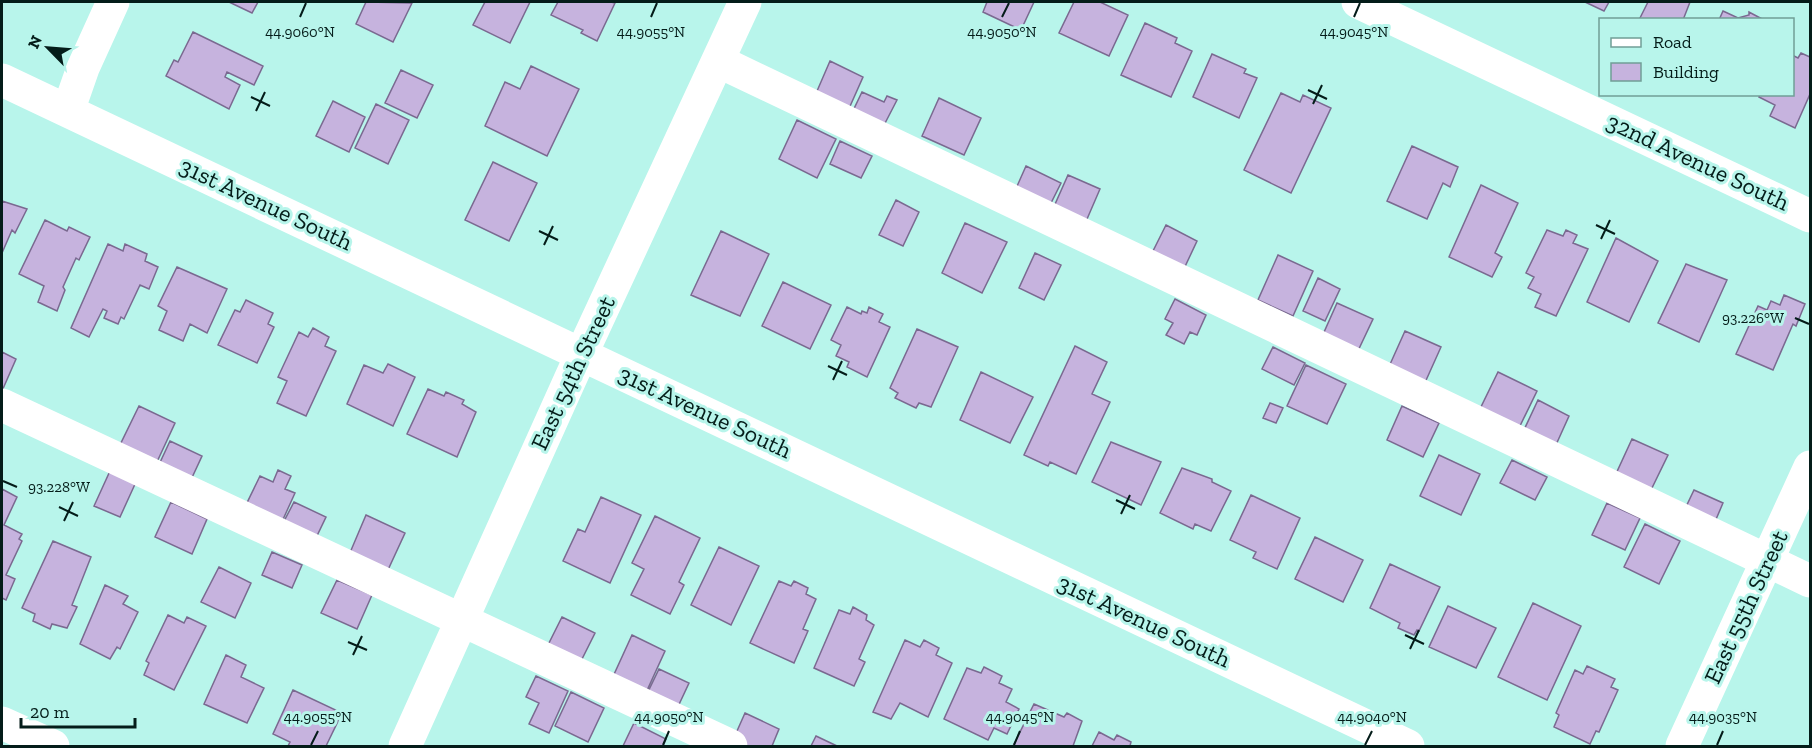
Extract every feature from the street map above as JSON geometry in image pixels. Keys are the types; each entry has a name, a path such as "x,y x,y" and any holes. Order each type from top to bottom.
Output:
{"street":[{"path":"68,111 83,68 113,2"},
{"name":"East 54th Street","path":"405,747 582,353 745,2"},
{"name":"32nd Avenue South","path":"1359,2 1810,216"},
{"path":"718,61 1810,580"},
{"name":"31st Avenue South","path":"2,80 582,353 1408,747"},
{"path":"2,405 462,618 731,747"},
{"name":"East 55th Street","path":"1682,747 1810,467"},
{"path":"2,723 53,747"}],"building":[{"path":"229,2 258,2 252,13"},
{"path":"366,2 412,3 393,42 356,24"},
{"path":"485,2 530,2 510,43 473,25"},
{"path":"558,2 615,3 597,41 581,33 583,30 551,15"},
{"path":"987,2 1034,2 1021,30 983,12"},
{"path":"1074,2 1100,2 1128,15 1109,56 1059,33"},
{"path":"1585,2 1609,2 1604,11"},
{"path":"1648,2 1690,2 1684,18 1640,18"},
{"path":"1723,11 1738,18 1720,18"},
{"path":"1749,12 1760,18 1738,18 1749,15"},
{"path":"1145,23 1177,38 1175,43 1192,51 1171,97 1121,75"},
{"path":"193,32 263,66 254,85 227,72 225,77 240,85 229,109 166,76 174,60 178,62"},
{"path":"1801,53 1810,57 1810,94 1795,128 1770,116 1775,105 1759,97 1794,96 1794,56 1798,58"},
{"path":"1212,54 1246,69 1244,73 1257,78 1239,118 1193,97"},
{"path":"830,61 863,77 847,113 814,98"},
{"path":"531,66 579,89 547,156 485,126 505,82 520,89"},
{"path":"401,70 433,85 417,118 385,103"},
{"path":"862,92 884,102 887,96 897,100 882,129 851,115"},
{"path":"1281,93 1300,102 1303,95 1331,108 1291,193 1244,170"},
{"path":"939,98 981,118 964,155 922,136"},
{"path":"333,101 365,117 349,152 316,136"},
{"path":"376,104 409,120 388,164 355,148"},
{"path":"797,120 836,139 817,178 779,159"},
{"path":"840,141 872,156 861,178 830,164"},
{"path":"1412,146 1458,167 1450,187 1443,183 1427,219 1387,201"},
{"path":"493,162 537,183 509,241 465,220"},
{"path":"1026,166 1061,183 1048,209 1014,193"},
{"path":"1068,175 1100,189 1084,226 1052,211"},
{"path":"1481,185 1518,203 1495,253 1502,257 1492,277 1449,257"},
{"path":"896,200 919,212 903,246 879,235"},
{"path":"2,201 27,209 15,233 12,230 2,253"},
{"path":"45,220 67,231 69,227 90,237 79,260 76,258 63,287 65,290 57,311 38,302 44,286 19,274"},
{"path":"965,223 1007,242 982,293 942,273"},
{"path":"1166,225 1197,241 1182,273 1150,257"},
{"path":"1547,230 1563,236 1566,230 1577,235 1573,243 1588,249 1556,316 1535,307 1541,294 1528,288 1534,277 1526,273"},
{"path":"721,231 769,254 740,316 691,295"},
{"path":"1616,238 1658,261 1629,322 1587,302"},
{"path":"108,244 123,251 125,244 147,254 145,261 158,267 149,289 140,285 124,319 121,317 118,324 104,318 107,311 103,309 89,337 71,328"},
{"path":"1035,253 1061,265 1044,300 1019,288"},
{"path":"1278,255 1313,271 1293,316 1258,300"},
{"path":"1686,264 1727,280 1699,342 1658,323"},
{"path":"177,267 227,289 207,333 190,324 183,341 159,330 167,311 158,306"},
{"path":"1318,278 1340,289 1325,321 1303,311"},
{"path":"783,282 831,305 810,349 762,326"},
{"path":"1784,295 1805,304 1796,326 1793,324 1773,370 1736,354 1758,306 1767,310 1771,301 1780,305"},
{"path":"1175,299 1206,315 1197,335 1190,332 1184,344 1166,335 1173,323 1165,319"},
{"path":"246,300 273,313 268,324 274,327 257,363 218,345 235,310 240,312"},
{"path":"1337,303 1373,319 1356,355 1321,339"},
{"path":"847,307 861,314 862,311 867,313 869,307 883,314 879,322 890,327 867,377 847,367 849,362 836,356 841,345 831,340"},
{"path":"313,328 329,337 325,346 336,351 306,416 277,403 287,381 278,377 299,332 308,337"},
{"path":"917,329 958,347 931,407 919,403 916,408 895,398 898,393 890,388"},
{"path":"1405,331 1441,347 1423,387 1387,371"},
{"path":"1075,346 1107,362 1092,394 1110,402 1076,474 1050,462 1048,466 1024,455"},
{"path":"1273,347 1305,363 1294,385 1262,369"},
{"path":"2,352 16,359 2,391"},
{"path":"388,364 415,377 393,426 347,404 364,365 383,373"},
{"path":"1306,365 1346,384 1327,424 1287,406"},
{"path":"981,372 1033,397 1010,443 960,420"},
{"path":"1498,372 1537,391 1518,430 1479,411"},
{"path":"428,389 444,396 446,392 464,400 462,404 476,412 457,457 407,434"},
{"path":"1538,400 1569,416 1555,447 1523,432"},
{"path":"1270,403 1283,408 1276,423 1263,418"},
{"path":"139,406 175,423 156,464 119,447"},
{"path":"1402,406 1439,423 1423,457 1387,440"},
{"path":"1632,439 1668,455 1650,492 1615,476"},
{"path":"170,441 202,456 189,484 157,469"},
{"path":"1111,442 1161,462 1141,505 1092,482"},
{"path":"1439,455 1480,474 1461,515 1420,496"},
{"path":"1512,460 1547,477 1535,500 1500,483"},
{"path":"1182,468 1212,479 1212,482 1231,491 1211,531 1195,524 1193,529 1160,513"},
{"path":"278,470 291,476 285,489 295,493 280,526 244,509 260,476 273,482"},
{"path":"110,471 136,482 120,517 94,506"},
{"path":"2,489 17,497 4,525 22,534 19,539 22,541 6,575 15,579 6,600 2,598"},
{"path":"1694,490 1723,503 1714,524 1684,511"},
{"path":"1251,495 1300,518 1277,569 1253,558 1256,552 1230,540"},
{"path":"601,497 641,515 610,583 563,561 578,529 585,532"},
{"path":"171,502 207,519 192,554 155,537"},
{"path":"294,502 326,517 314,542 281,527"},
{"path":"1607,503 1640,518 1625,550 1592,535"},
{"path":"366,515 405,533 387,572 349,555"},
{"path":"655,516 700,538 679,582 684,585 670,614 631,595 644,569 632,563"},
{"path":"1645,524 1680,541 1659,584 1624,567"},
{"path":"1315,537 1363,560 1343,602 1295,579"},
{"path":"53,541 91,557 72,605 77,607 67,628 52,624 50,629 33,621 35,614 22,608"},
{"path":"719,547 759,566 731,625 691,605"},
{"path":"272,552 302,565 292,588 262,575"},
{"path":"1390,564 1440,587 1419,631 1417,630 1414,635 1398,628 1400,623 1370,608"},
{"path":"219,567 251,583 235,618 201,602"},
{"path":"337,580 372,595 357,629 321,613"},
{"path":"779,581 791,586 794,581 808,588 806,594 816,599 803,629 808,631 794,663 750,643"},
{"path":"105,585 128,596 123,604 138,612 120,649 117,647 110,659 80,644"},
{"path":"1533,603 1581,626 1547,700 1498,677"},
{"path":"1448,606 1496,628 1476,668 1429,647"},
{"path":"853,607 867,615 866,620 874,625 859,659 865,662 854,686 814,668 839,610 850,614"},
{"path":"168,615 184,623 187,617 206,626 174,690 144,675 149,663 146,661"},
{"path":"562,617 595,633 579,665 546,649"},
{"path":"632,635 665,651 644,697 611,681"},
{"path":"905,640 920,647 924,640 939,648 936,655 952,663 928,717 900,703 891,719 873,712"},
{"path":"226,655 246,665 241,677 264,688 247,723 204,704"},
{"path":"1587,666 1615,679 1611,687 1618,690 1599,732 1596,731 1590,744 1554,727 1559,715 1556,713 1575,670 1583,674"},
{"path":"984,667 1002,676 999,683 1012,689 1006,702 1019,709 1007,734 994,728 988,740 944,719 967,668 981,673"},
{"path":"659,669 689,683 675,713 645,698"},
{"path":"536,676 568,691 549,733 529,724 539,703 526,697"},
{"path":"293,690 342,713 326,746 288,746 290,742 273,734"},
{"path":"571,692 604,708 588,742 555,726"},
{"path":"1034,704 1064,717 1067,713 1082,721 1073,746 1013,746"},
{"path":"745,713 779,729 772,746 748,746 733,740"},
{"path":"634,723 666,739 663,746 623,746"},
{"path":"1099,732 1114,740 1117,735 1131,742 1130,746 1092,746"},
{"path":"816,736 837,746 811,746"}]}
